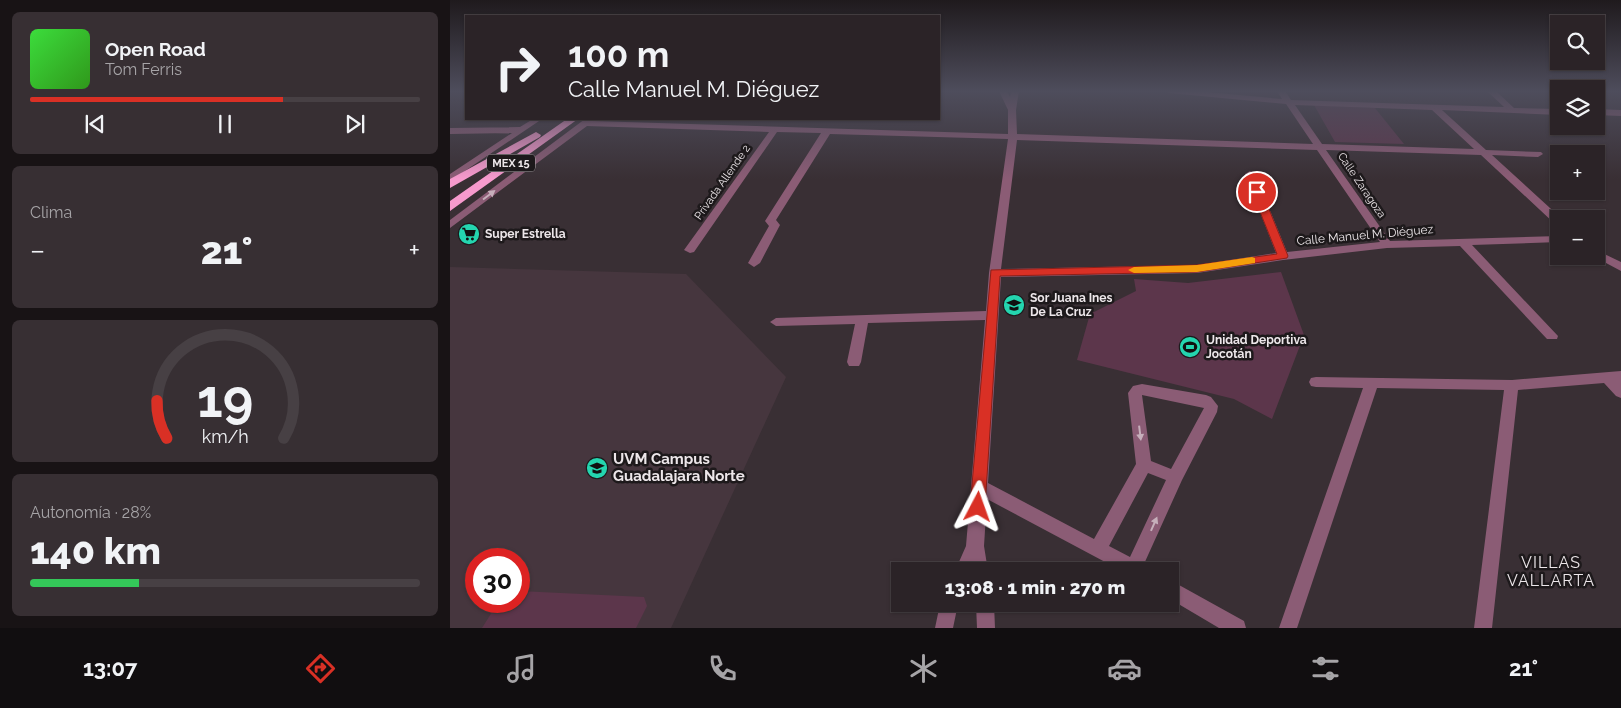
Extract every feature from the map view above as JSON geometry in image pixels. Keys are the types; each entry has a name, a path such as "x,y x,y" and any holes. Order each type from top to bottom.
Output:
{"highway":[{"name":"MEX 15","path":"450,196 558,120"},
{"name":"MEX 15","path":"450,207 571,120"},
{"path":"450,184 537,134"}],"street":[{"path":"450,178 536,120"},
{"path":"978,562 975,546 995,273 1013,139 1012,120"},
{"name":"Calle Zaragoza","path":"1302,120 1387,245"},
{"path":"1448,120 1550,214"},
{"path":"450,225 588,121 1013,139 1538,154"},
{"name":"Privada Allende 2","path":"690,250 775,129"},
{"path":"450,131 521,130"},
{"path":"754,263 775,225 770,221 828,130"},
{"path":"1250,174 1283,256"},
{"name":"Calle Manuel M. Diéguez","path":"995,273 1197,269 1283,256 1387,245 1550,238"},
{"path":"1463,242 1552,336"},
{"path":"1605,258 1621,267"},
{"path":"776,322 992,315"},
{"path":"854,362 862,319"},
{"path":"1316,382 1512,385 1614,377 1621,392"},
{"path":"1288,628 1370,384"},
{"path":"1483,628 1512,385"},
{"path":"1098,549 1144,465 1135,393 1142,389 1206,401 1211,406 1210,412 1175,477 1140,562"},
{"path":"1144,465 1175,477"},
{"path":"979,488 1122,562"},
{"path":"968,562 975,546"},
{"path":"1179,594 1237,628"},
{"path":"944,628 947,612"},
{"path":"985,612 986,628"}],"shaded area":[{"path":"1323,120 1385,120 1404,144 1335,142"},
{"name":"UVM Campus Guadalajara Norte","path":"450,267 686,274 786,377 671,628 450,628"},
{"name":"Unidad Deportiva Jocotán","path":"1281,272 1304,335 1272,419 1234,399 1077,360 1090,314 1136,291 1134,279 1188,283"},
{"path":"530,592 644,597 647,606 636,628 482,628 491,613 530,613"}],"slow traffic":[{"path":"1134,270 1197,269 1252,261"}],"place":[{"name":"Super Estrella","path":"469,234"},
{"name":"Sor Juana Ines De La Cruz","path":"1014,305"},
{"name":"Unidad Deportiva Jocotán","path":"1190,347"},
{"name":"UVM Campus Guadalajara Norte","path":"597,468"}],"district":[{"name":"VILLAS VALLARTA","path":"1551,571"}],"route":[{"path":"978,507 995,273 1197,269 1283,256 1257,192"}]}
